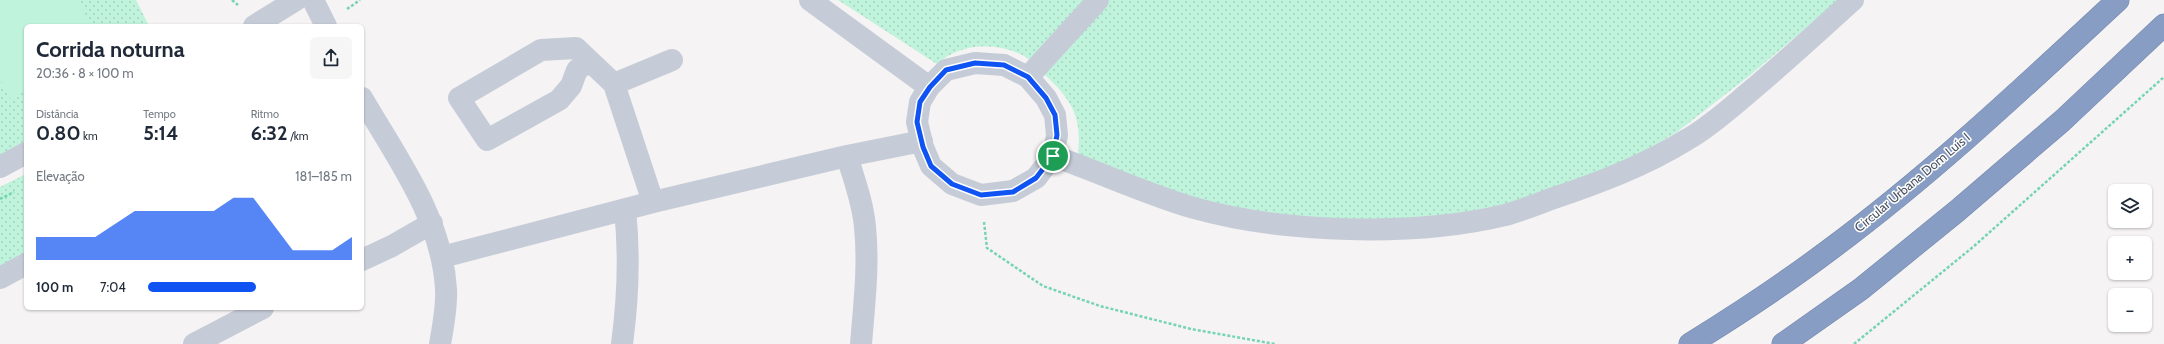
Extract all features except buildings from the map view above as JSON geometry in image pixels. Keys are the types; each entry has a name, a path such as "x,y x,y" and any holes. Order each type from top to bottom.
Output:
{"highway":[{"name":"Circular Urbana Dom Luís I","path":"1690,344 1828,251 1963,140 2118,0"},
{"path":"1783,344 1861,289 1957,210 2062,121 2164,25"}],"street":[{"path":"257,24 296,0"},
{"path":"313,0 325,24"},
{"path":"810,0 930,87"},
{"path":"1028,77 1098,0"},
{"path":"1053,156 1080,165 1138,190 1195,208 1294,225 1398,229 1436,226 1505,215 1601,182 1643,165 1690,138 1718,118 1759,84 1853,0"},
{"path":"589,61 577,70 571,86 559,100 487,140 459,98 541,50 576,48 614,84 653,202"},
{"path":"614,84 672,60"},
{"path":"975,63 1004,65 1028,77 1046,98 1055,115 1057,135 1053,156 1036,178 1013,192 981,195 952,184 931,166 917,122 920,102 930,87 946,70 975,63"},
{"path":"364,101 410,179 432,223 442,257 446,290 440,344"},
{"path":"442,257 653,202 847,156 922,141"},
{"path":"0,167 24,154"},
{"path":"847,156 858,192 865,227 864,307 861,344"},
{"path":"622,344 628,297 629,272 626,210"},
{"path":"364,259 392,246 432,223"},
{"path":"0,278 24,265"},
{"path":"194,344 259,310"}],"path":[{"path":"1854,344 1973,246 2164,77"},
{"path":"981,195 987,248 1043,286 1100,306 1191,329 1275,344"}],"green space":[{"path":"0,0 136,0 148,24 24,24 24,141 0,157"},
{"path":"0,0 78,0 90,24 24,24 24,92 10,99 0,79"},
{"path":"838,0 1839,0 1749,76 1677,132 1626,162 1571,186 1501,205 1435,218 1345,222 1251,212 1163,191 1078,158 1078,128 1071,106 1056,86 1032,62 1022,55 989,46 977,47 956,52 937,64"},
{"path":"24,175 24,254 0,267 0,187"}],"route":[{"path":"975,63 1004,65 1028,77 1046,98 1055,115 1057,135 1053,156 1036,178 1013,192 981,195 952,184 931,166 923,147 917,122 920,102 930,87 946,70 975,63"}]}
